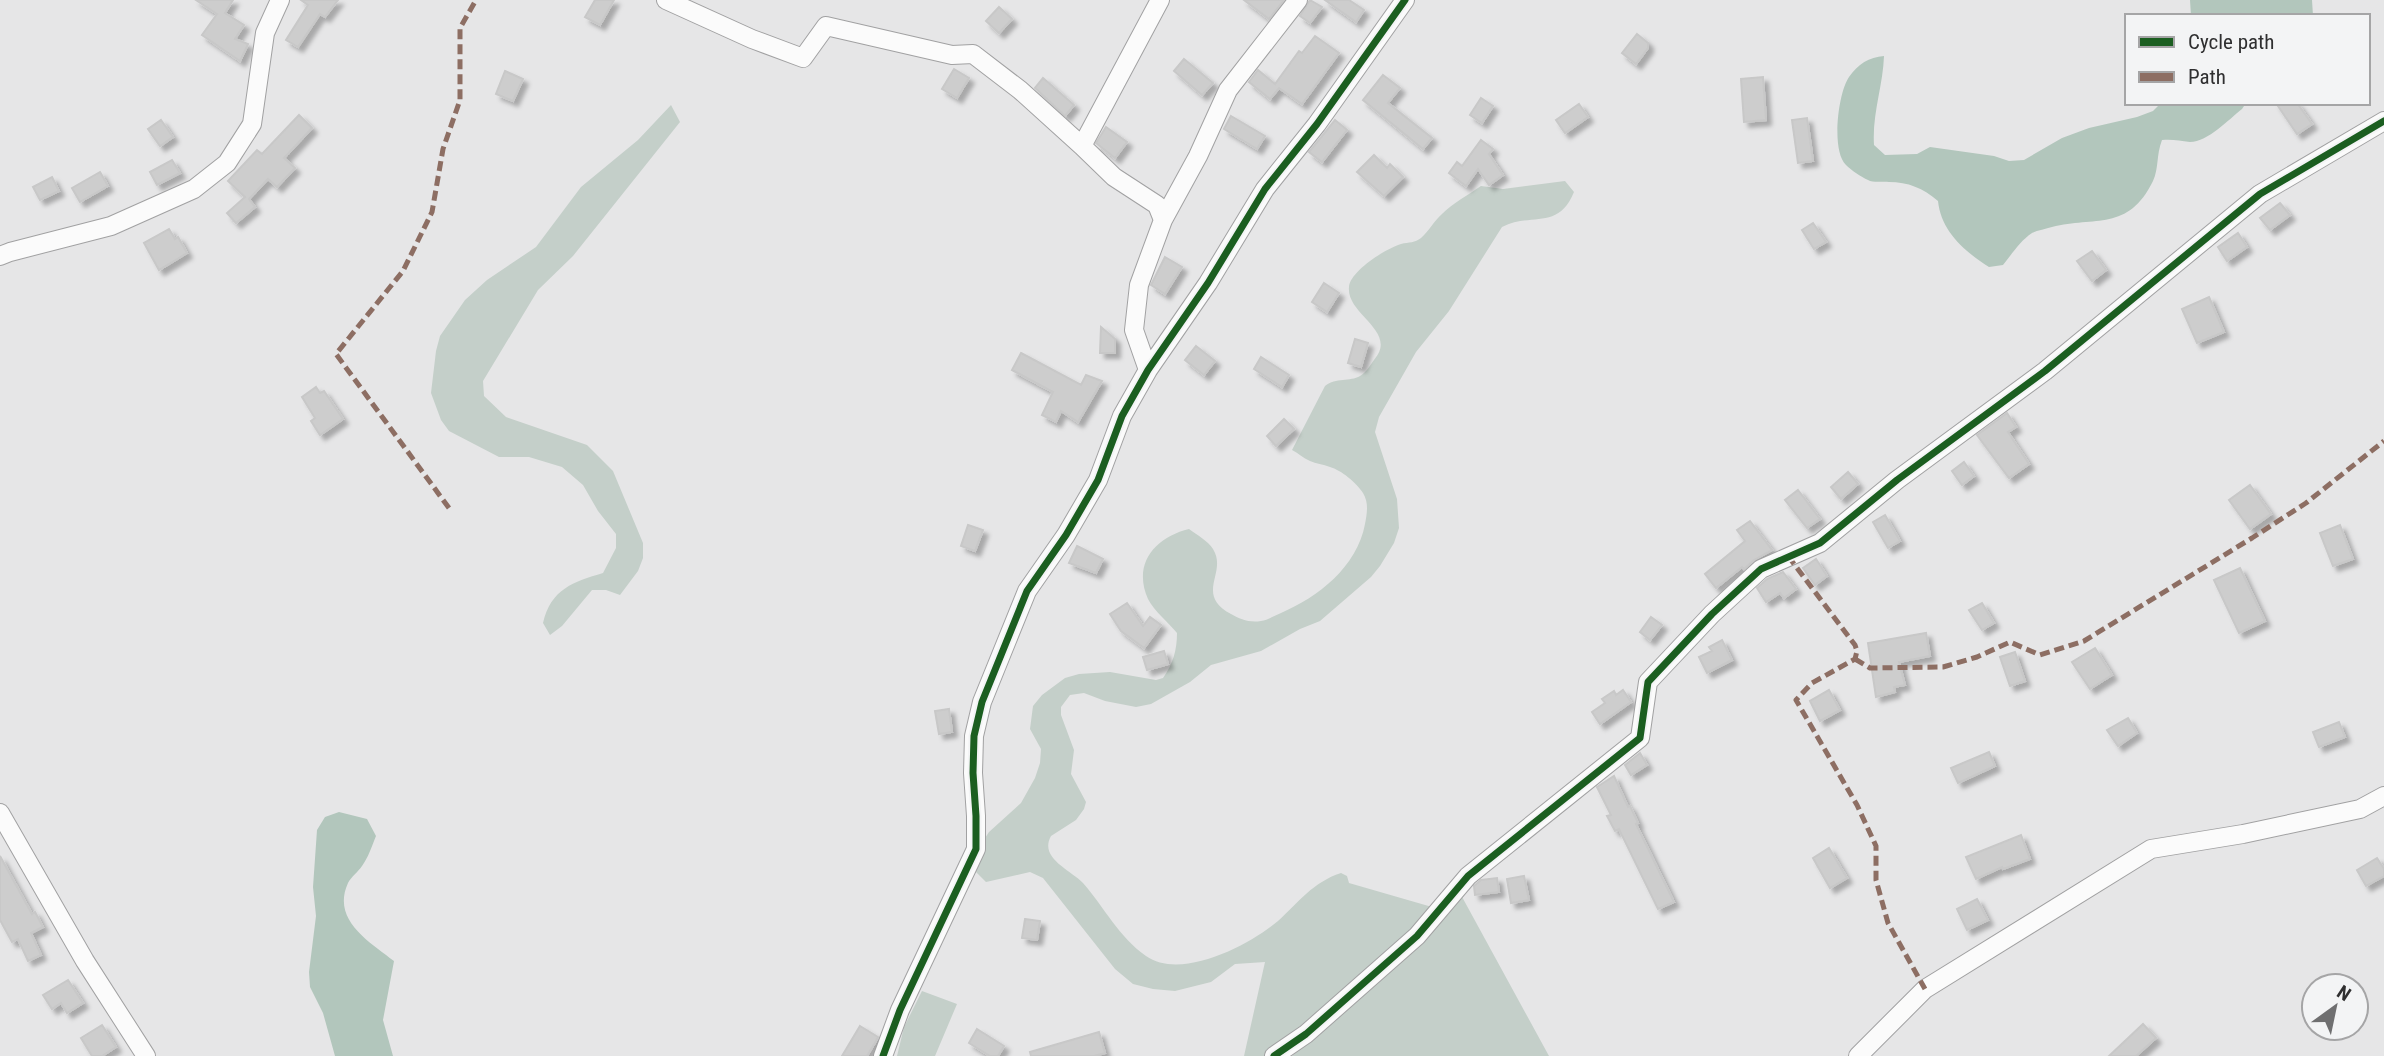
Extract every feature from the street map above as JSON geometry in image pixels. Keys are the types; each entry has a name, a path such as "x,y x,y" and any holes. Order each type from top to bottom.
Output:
{"street":[{"path":"0,256 111,226 194,190 227,163 252,124 265,33 280,0"},
{"path":"666,0 752,39 803,58 826,26 952,55 973,54 1020,90 1114,177 1157,205 1163,220"},
{"path":"1083,146 1160,0"},
{"path":"1148,370 1133,330 1139,285 1163,220 1198,156 1227,90 1298,0"},
{"path":"883,1056 900,1010 975,849 974,736 982,702 1027,592 1066,535 1098,480 1122,416 1148,370 1208,283 1265,189 1317,124 1405,0"},
{"path":"1274,1056 1306,1034 1417,936 1468,876 1640,738 1648,682 1712,614 1761,569 1820,543 1897,480 2045,371 2260,194 2384,121"},
{"path":"1858,1056 1925,989 2151,849 2243,834 2360,809 2384,796"},
{"path":"0,813 85,961 146,1056"}],"shaded area":[{"path":"671,105 680,122 573,256 538,290 483,381 484,396 506,417 587,445 613,471 643,543 643,558 638,571 620,595 606,590 592,590 562,626 550,635 543,623 552,602 573,584 603,573 616,548 616,534 583,485 562,467 529,457 499,457 449,431 441,420 431,393 436,351 440,336 465,300 487,280 536,247 581,187 638,140"},
{"path":"1565,181 1574,192 1560,212 1502,227 1449,311 1416,352 1379,417 1375,432 1397,499 1399,528 1394,543 1371,577 1320,621 1261,651 1211,665 1190,682 1151,704 1136,707 1105,701 1084,693 1070,695 1061,707 1061,715 1074,750 1071,774 1086,802 1076,820 1051,836 1049,851 1057,862 1083,883 1120,931 1146,956 1161,963 1177,964 1215,957 1266,930 1314,887 1341,873 1347,876 1349,883 1432,907 1413,932 1267,1056 1244,1056 1265,962 1235,964 1211,982 1175,991 1133,984 1115,969 1043,878 1030,872 986,882 976,872 981,844 989,832 1021,803 1035,778 1041,749 1030,729 1033,706 1042,695 1065,678 1079,674 1110,672 1156,680 1163,678 1174,657 1177,633 1148,599 1143,574 1150,554 1166,538 1189,529 1205,541 1217,558 1213,591 1215,599 1231,614 1253,621 1268,619 1309,598 1334,579 1354,554 1365,524 1367,504 1363,493 1339,471 1310,461 1292,450 1325,386 1334,381 1362,375 1380,350 1380,340 1376,332 1350,297 1351,281 1362,267 1387,250 1419,240 1446,210 1481,186 1503,189"},
{"path":"1461,895 1549,1056 1292,1056 1422,943"},
{"path":"922,991 957,1004 935,1056 897,1056 904,1027"}],"green space":[{"path":"2190,0 2312,0 2313,14 2191,14"},
{"path":"1884,56 1874,145 1885,155 1917,154 1930,147 1994,156 2009,161 2024,160 2062,138 2089,128 2137,117 2153,111 2159,105 2245,105 2225,124 2197,141 2162,140 2153,181 2133,208 2109,219 2034,232 2003,265 1989,267 1955,239 1944,222 1938,201 1932,196 1909,185 1870,181 1851,169 1841,158 1837,135 1839,108 1845,85 1856,68 1873,58"},
{"path":"339,812 367,819 376,836 364,863 348,883 344,896 349,919 356,929 394,961 383,1020 393,1056 335,1056 323,1013 310,987 309,972 316,916 313,887 317,830 325,817"}],"building":[{"path":"196,0 233,0 225,13 244,25 235,39 248,44 240,61 202,35 217,14"},
{"path":"301,0 338,0 325,17 320,14 298,47 286,40 308,5"},
{"path":"595,0 614,0 600,25 585,17"},
{"path":"1244,0 1284,0 1269,19"},
{"path":"1310,0 1322,7 1310,23 1300,16"},
{"path":"1325,0 1349,0 1364,10 1356,22"},
{"path":"999,7 1012,19 999,33 986,21"},
{"path":"1637,34 1648,43 1648,48 1636,64 1622,53"},
{"path":"1315,36 1339,53 1302,104 1279,88 1270,99 1249,82 1258,70 1275,84 1299,51 1302,53"},
{"path":"1184,59 1213,83 1202,95 1174,71"},
{"path":"954,69 969,78 957,98 942,89"},
{"path":"505,71 523,79 513,101 496,94"},
{"path":"1383,75 1400,88 1388,103 1432,138 1423,149 1363,100"},
{"path":"1763,77 1766,120 1744,122 1741,79"},
{"path":"1043,78 1074,105 1065,116 1035,88"},
{"path":"1481,98 1493,106 1482,123 1470,115"},
{"path":"1579,104 1588,117 1565,133 1556,120"},
{"path":"2277,105 2298,105 2312,124 2297,134"},
{"path":"299,115 312,128 284,158 295,168 277,187 268,179 249,199 255,207 236,223 227,213 245,197 228,181 257,150 262,154"},
{"path":"1231,116 1265,136 1257,149 1224,129"},
{"path":"1807,118 1813,161 1798,163 1792,120"},
{"path":"161,120 173,137 160,146 148,129"},
{"path":"1335,120 1347,130 1322,162 1309,152"},
{"path":"1106,127 1127,142 1115,158 1096,143"},
{"path":"1481,140 1493,149 1489,154 1503,175 1489,185 1478,169 1466,186 1449,173 1457,162 1462,166"},
{"path":"1374,155 1387,168 1390,164 1403,177 1384,196 1357,172"},
{"path":"172,160 180,173 157,185 150,172"},
{"path":"100,172 108,186 80,202 72,188"},
{"path":"52,177 59,191 40,200 33,187"},
{"path":"2280,203 2290,215 2270,230 2260,218"},
{"path":"1813,223 1826,242 1814,249 1802,230"},
{"path":"169,229 175,239 178,237 187,253 159,270 144,243"},
{"path":"2238,233 2247,247 2227,261 2218,247"},
{"path":"2092,251 2106,270 2092,281 2077,261"},
{"path":"1165,257 1182,267 1165,294 1151,285"},
{"path":"1324,283 1339,293 1327,312 1312,302"},
{"path":"2209,297 2224,332 2197,343 2182,309"},
{"path":"1101,327 1115,339 1115,353 1100,353"},
{"path":"1355,339 1368,343 1361,367 1348,363"},
{"path":"1196,346 1215,361 1204,375 1185,360"},
{"path":"1021,353 1081,385 1086,375 1102,381 1078,422 1061,411 1056,422 1042,415 1053,392 1012,370"},
{"path":"1261,357 1289,375 1282,387 1254,369"},
{"path":"316,387 320,393 324,391 343,419 320,435 311,421 315,418 302,397"},
{"path":"2007,413 2016,427 2008,432 2029,464 2009,478 1977,435"},
{"path":"1284,419 1294,429 1276,446 1267,436"},
{"path":"1964,462 1974,476 1962,485 1952,471"},
{"path":"1848,472 1858,484 1841,499 1831,487"},
{"path":"2250,485 2271,514 2250,529 2229,500"},
{"path":"1798,490 1820,519 1807,528 1785,500"},
{"path":"1885,515 1900,541 1888,548 1873,522"},
{"path":"1750,521 1772,550 1744,569 1742,567 1716,588 1705,574 1745,541 1737,530"},
{"path":"968,525 983,530 975,551 961,546"},
{"path":"2340,525 2353,559 2333,566 2320,533"},
{"path":"1077,546 1103,559 1096,573 1069,563"},
{"path":"1816,559 1827,576 1815,585 1803,568"},
{"path":"2240,568 2265,621 2239,633 2214,580"},
{"path":"1783,572 1796,589 1784,598 1780,593 1766,602 1757,588 1767,579"},
{"path":"1127,603 1143,626 1150,617 1161,625 1144,648 1121,631 1110,614"},
{"path":"1982,603 1994,623 1982,630 1969,610"},
{"path":"1651,617 1662,625 1650,640 1640,632"},
{"path":"1926,633 1930,656 1899,662 1905,685 1894,687 1895,692 1876,697 1868,643"},
{"path":"1722,640 1732,660 1707,673 1699,657 1712,651 1709,647"},
{"path":"2095,648 2112,675 2090,689 2072,662"},
{"path":"1164,651 1168,664 1147,670 1143,657"},
{"path":"2015,652 2025,681 2010,686 2000,657"},
{"path":"1623,690 1631,702 1600,724 1592,712 1605,703 1602,699 1614,691 1616,695"},
{"path":"1829,690 1840,710 1820,721 1810,701"},
{"path":"949,709 952,732 939,734 935,711"},
{"path":"2128,718 2137,733 2118,746 2107,730"},
{"path":"2339,722 2345,737 2319,747 2313,732"},
{"path":"1989,752 1995,766 1958,783 1951,768"},
{"path":"1640,753 1647,765 1631,775 1625,765"},
{"path":"1614,776 1674,902 1658,909 1619,829 1615,831 1607,816 1611,815 1597,787"},
{"path":"2021,835 2030,859 2003,869 2002,867 1976,879 1966,857"},
{"path":"1829,848 1847,878 1830,888 1813,858"},
{"path":"0,856 32,914 35,912 43,927 31,933 41,955 28,961 18,939 12,942 0,920"},
{"path":"2377,858 2384,869 2384,876 2366,886 2357,870"},
{"path":"1524,876 1529,900 1511,903 1507,879"},
{"path":"1497,878 1499,892 1475,895 1474,886 1481,880"},
{"path":"1977,899 1988,920 1967,930 1957,909"},
{"path":"1025,919 1040,921 1037,940 1022,938"},
{"path":"68,980 83,1003 67,1013 61,1003 52,1009 43,995"},
{"path":"2143,1024 2156,1038 2136,1056 2109,1056"},
{"path":"102,1025 116,1047 102,1056 92,1056 81,1038"},
{"path":"860,1026 878,1037 867,1056 842,1056"},
{"path":"977,1029 1004,1046 998,1056 990,1056 969,1043"},
{"path":"1099,1032 1105,1053 1094,1056 1031,1056 1030,1052"}],"marked path":[{"path":"449,508 336,354 403,271 432,212 443,149 460,100 460,28 476,0"},
{"path":"1855,659 1870,668 1943,667 1977,657 2010,642 2040,655 2084,641 2306,503 2384,441"},
{"path":"1788,556 1857,651 1855,659 1812,683 1796,700 1857,805 1876,846 1876,880 1888,923 1925,989"}],"cycle path":[{"path":"883,1056 900,1010 976,849 974,736 982,702 1027,591 1066,535 1098,480 1122,416 1148,370 1208,283 1265,189 1317,124 1405,0"},
{"path":"1274,1056 1306,1034 1417,936 1468,876 1640,738 1648,682 1712,614 1761,569 1820,543 1897,480 2045,371 2260,194 2384,121"}]}
